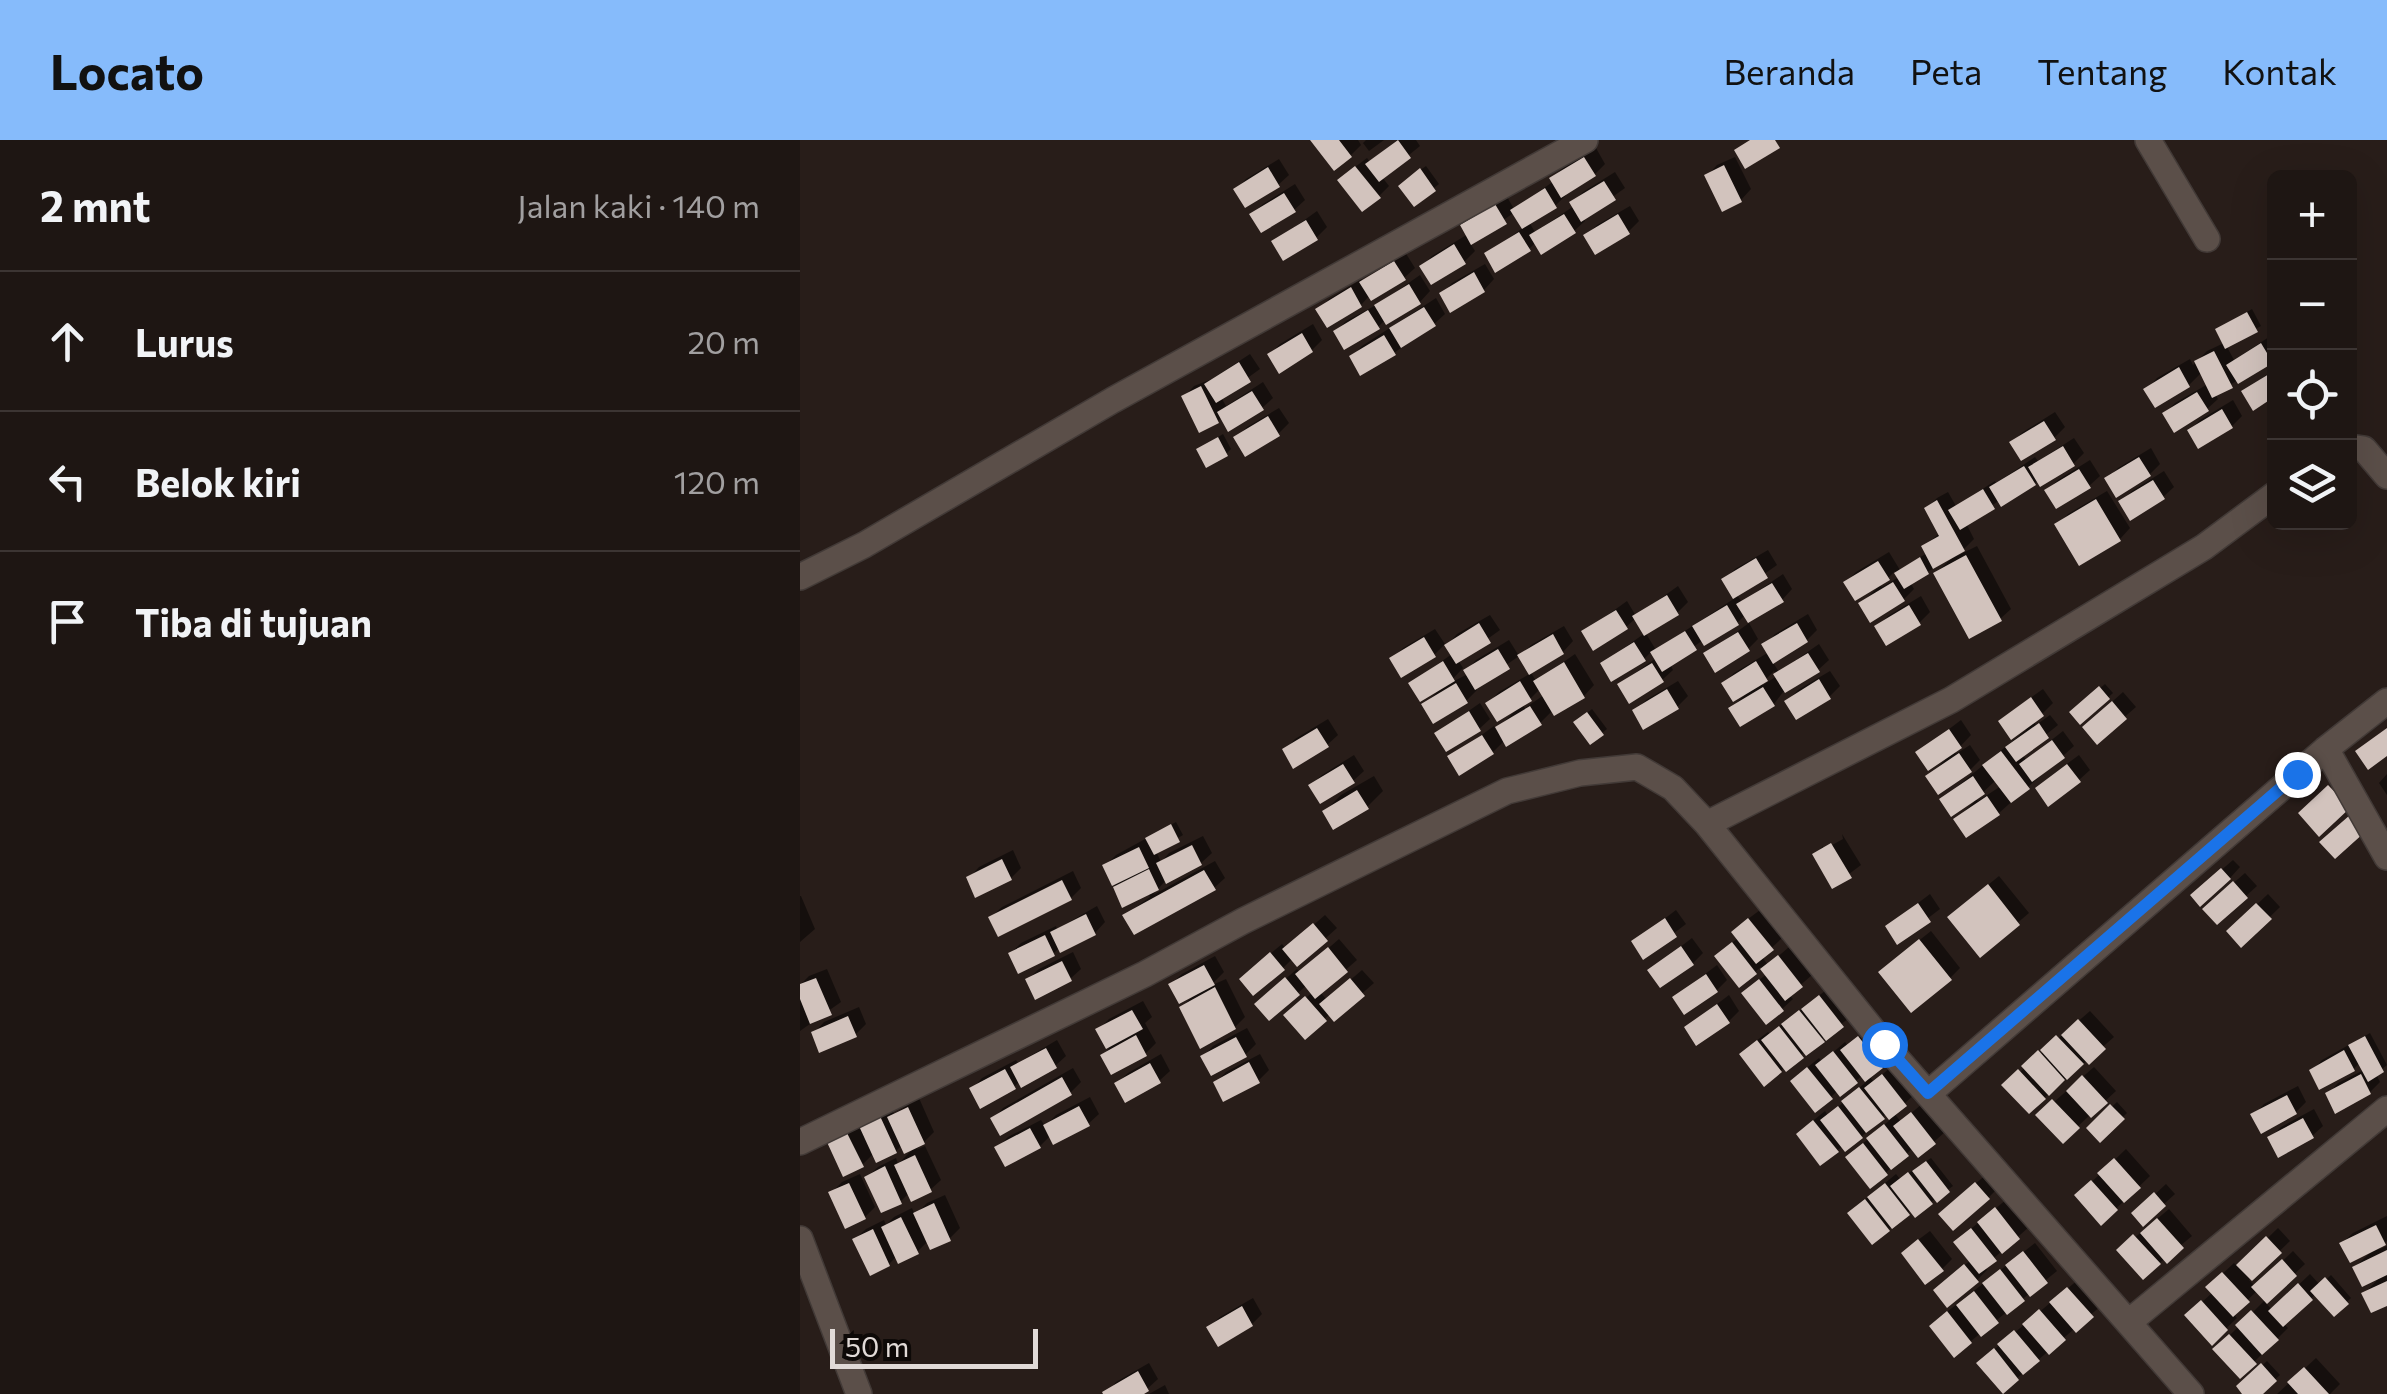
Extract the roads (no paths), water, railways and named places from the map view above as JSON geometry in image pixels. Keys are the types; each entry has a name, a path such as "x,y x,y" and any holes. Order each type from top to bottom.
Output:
{"street":[{"path":"800,577 864,545 1113,400 1585,140"},
{"path":"2148,140 2207,239"},
{"path":"2357,448 2364,448 2387,476"},
{"path":"1708,824 1951,700 2204,547 2267,499"},
{"path":"1928,1093 2326,749 2387,701"},
{"path":"2326,749 2387,857"},
{"path":"800,1142 1507,791 1580,772 1636,768 1672,788 1708,824 1884,1044 2192,1394"},
{"path":"2129,1322 2387,1109"},
{"path":"800,1239 859,1394"}]}
